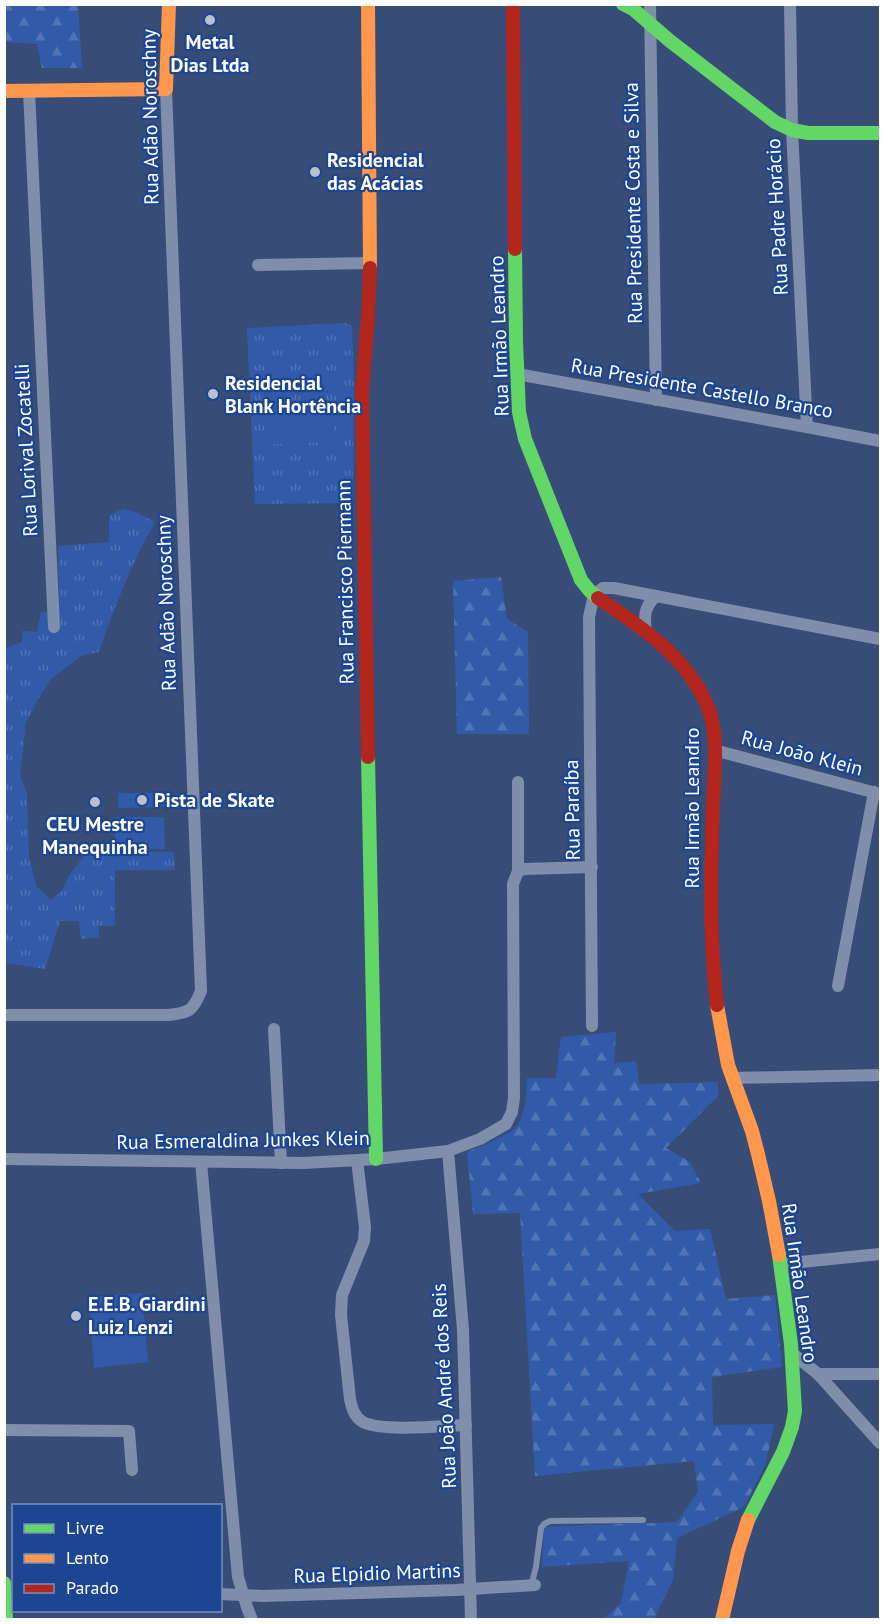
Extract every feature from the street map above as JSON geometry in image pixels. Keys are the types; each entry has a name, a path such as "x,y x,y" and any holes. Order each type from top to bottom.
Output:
{"street":[{"name":"Rua Francisco Piermann","path":"368,4 370,263 362,391 362,447 376,1159"},
{"name":"Rua Irmão Leandro","path":"513,4 517,374 519,412 525,439 585,587 646,632 678,661 703,695 713,723 710,896 716,1011 732,1078 752,1130 781,1264 792,1353 795,1411 792,1430 785,1450 752,1511 722,1620"},
{"path":"623,4 651,23 670,41 765,116 792,130 828,134 880,134"},
{"name":"Rua Presidente Costa e Silva","path":"650,4 656,400"},
{"name":"Rua Padre Horácio","path":"790,4 792,130 807,427"},
{"name":"Rua Adão Noroschny","path":"4,1015 185,1014 196,1004 201,991 166,89 169,5"},
{"path":"4,91 166,89"},
{"name":"Rua Lorival Zocatelli","path":"29,91 54,627"},
{"path":"258,265 370,263"},
{"name":"Rua Presidente Castello Branco","path":"517,374 880,441"},
{"path":"594,595 599,590 608,588 880,639"},
{"name":"Rua Paraíba","path":"592,1026 589,617 594,595"},
{"path":"646,632 644,621 646,608 656,596"},
{"name":"Rua João Klein","path":"714,750 877,793"},
{"name":"Rua Esmeraldina Junkes Klein","path":"4,1159 281,1163 376,1159 448,1151 472,1142 506,1124 513,1112 514,1098 513,884 518,871 518,782"},
{"path":"838,986 877,793"},
{"path":"518,871 534,868 592,867"},
{"path":"274,1029 281,1163"},
{"path":"732,1078 880,1075"},
{"name":"Rua João André dos Reis","path":"448,1151 463,1330 471,1620"},
{"path":"357,1160 365,1227 363,1241 342,1295 341,1315 352,1412 363,1422 380,1428 466,1425"},
{"path":"201,1162 238,1577 252,1620"},
{"path":"781,1264 880,1254"},
{"path":"792,1353 818,1374 880,1443"},
{"path":"818,1374 880,1374"},
{"path":"4,1431 129,1431 132,1470"},
{"path":"4,1583 8,1603 6,1620"},
{"name":"Rua Elpidio Martins","path":"222,1594 533,1586"}],"lane":[{"path":"533,1586 541,1528 544,1524 550,1521 643,1520"}],"green space":[{"path":"4,5 78,5 82,68 42,68 37,44 5,42"},
{"path":"345,323 352,326 353,503 255,504 247,328"},
{"path":"333,409 334,442 270,444 269,410"},
{"path":"123,509 138,513 155,522 124,586 99,652 81,656 51,679 26,723 20,776 27,793 29,858 37,887 51,900 62,891 69,876 86,853 174,852 175,870 115,870 115,926 99,926 99,937 81,939 79,921 60,921 45,969 5,963 5,648 22,642 22,631 37,632 41,612 57,610 59,602 58,546 109,542 109,515"},
{"path":"501,577 507,619 528,632 529,734 457,734 453,581"},
{"name":"Pista de Skate","path":"118,793 166,793 166,807 118,808"},
{"path":"115,817 164,817 165,849 115,849"},
{"path":"616,1032 614,1063 636,1061 639,1084 718,1082 718,1096 666,1148 690,1162 701,1183 638,1194 675,1231 710,1229 726,1299 775,1295 782,1367 712,1377 713,1425 774,1424 766,1463 744,1507 677,1538 673,1580 654,1619 603,1619 621,1603 629,1561 542,1567 544,1527 677,1522 698,1492 694,1461 535,1476 520,1213 473,1214 467,1152 505,1135 517,1126 523,1111 527,1078 556,1078 561,1037"},
{"path":"142,1293 148,1362 94,1368 89,1297"}],"traffic: fast":[{"path":"623,4 633,9 670,41 775,122 792,130 808,133 880,133"},
{"path":"515,249 519,412 525,439 581,580 598,598"},
{"path":"368,757 376,1159"},
{"path":"748,1520 783,1452 795,1411 791,1344 779,1255"},
{"path":"4,1583 6,1620"}],"traffic: slow":[{"path":"4,91 166,89 169,4"},
{"path":"368,4 370,268"},
{"path":"717,1005 728,1065 758,1154 779,1255"},
{"path":"722,1620 738,1551 748,1520"}],"traffic: jam":[{"path":"513,4 515,249"},
{"path":"368,757 362,391 370,268"},
{"path":"598,598 645,631 674,657 698,687 713,725 715,766 711,906 717,1005"}],"place":[{"name":"Metal Dias Ltda","path":"210,20"},
{"name":"Residencial das Acácias","path":"315,172"},
{"name":"Residencial Blank Hortência","path":"213,394"},
{"name":"Pista de Skate","path":"142,800"},
{"name":"CEU Mestre Manequinha","path":"95,802"},
{"name":"E.E.B. Giardini Luiz Lenzi","path":"76,1316"}]}
